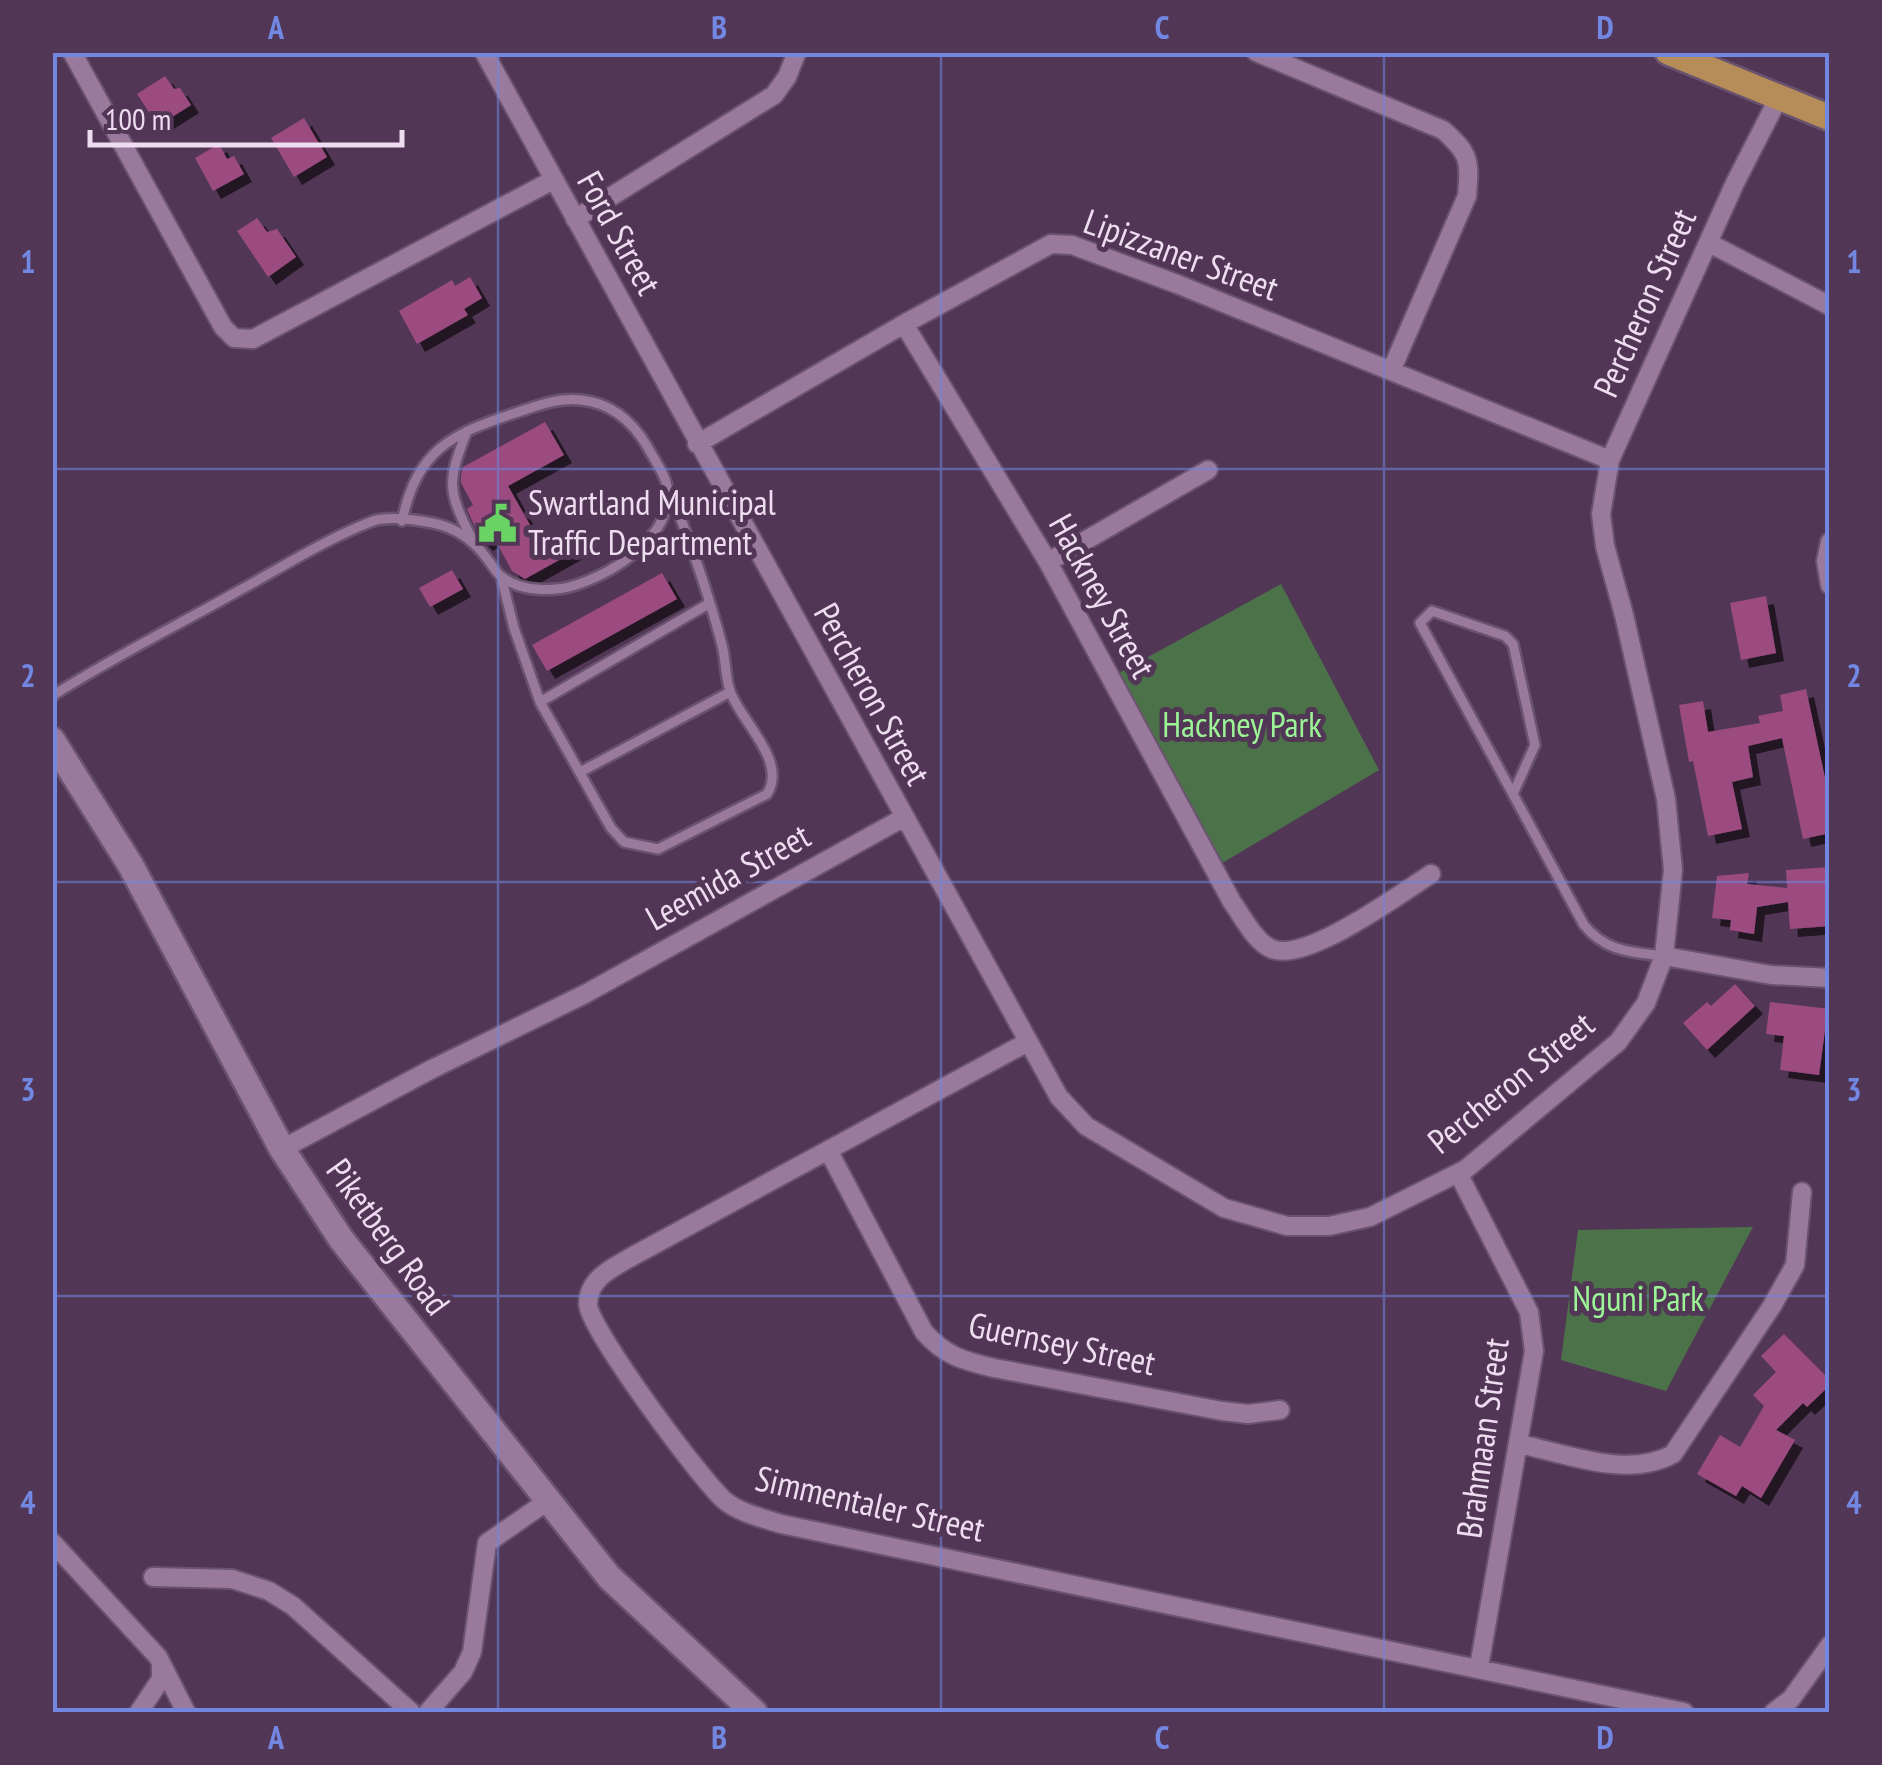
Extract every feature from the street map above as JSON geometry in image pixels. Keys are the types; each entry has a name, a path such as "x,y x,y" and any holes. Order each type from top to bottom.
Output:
{"main road":[{"path":"1668,52 1830,118"}],"street":[{"path":"72,52 223,327 234,338 253,340 553,180"},
{"name":"Ford Street","path":"484,52 697,444"},
{"path":"575,219 774,96 797,52"},
{"path":"1256,52 1443,130 1465,150 1469,164 1467,196 1391,372"},
{"name":"Percheron Street","path":"697,444 1058,1098 1086,1126 1224,1208 1288,1226 1329,1226 1370,1217 1458,1173 1618,1042 1646,1002 1664,956 1673,870 1666,800 1605,546 1601,514 1610,460 1779,97"},
{"path":"1709,242 1830,306"},
{"name":"Lipizzaner Street","path":"697,444 1051,244 1072,245 1177,284 1610,460"},
{"name":"Hackney Street","path":"904,324 1048,562 1232,902 1268,948 1283,952 1301,950 1431,874"},
{"path":"1048,562 1208,470"},
{"path":"1830,542 1826,561 1830,586"},
{"name":"Piketberg Road","path":"52,740 131,866 282,1150 341,1239 609,1577 754,1712"},
{"name":"Leemida Street","path":"282,1150 432,1069 585,994 903,818"},
{"path":"1664,956 1771,976 1830,978"},
{"name":"Simmentaler Street","path":"1026,1044 609,1270 592,1289 590,1314 703,1479 728,1504 781,1524 1684,1712"},
{"name":"Guernsey Street","path":"828,1150 924,1332 940,1350 957,1360 1222,1410 1248,1414 1280,1410"},
{"name":"Brahmaan Street","path":"1458,1173 1529,1312 1534,1351 1479,1668"},
{"path":"1520,1444 1635,1466 1656,1464 1673,1454 1772,1306 1794,1266 1802,1192"},
{"path":"428,1712 463,1672 472,1652 487,1543 549,1500"},
{"path":"52,1542 158,1656 186,1712"},
{"path":"153,1577 232,1579 270,1591 294,1606 411,1712"},
{"path":"1774,1712 1792,1699 1830,1645"},
{"path":"139,1712 161,1679 158,1656"}],"lane":[{"path":"402,521 408,492 422,470 437,451 468,429 548,402 582,400 621,414 667,482 710,603 730,692 771,764 773,784 767,794 658,848 624,842 612,828 540,702 501,576"},
{"path":"468,429 451,472 456,508 475,543 501,576 516,584 552,590 576,585 621,564 649,539 662,518 667,482"},
{"path":"52,696 295,560 376,520 446,526 475,543"},
{"path":"540,702 710,603"},
{"path":"1513,794 1534,745 1513,644 1505,636 1432,611 1420,624 1513,794 1592,935 1618,950 1664,956"},
{"path":"582,770 730,692"}],"green space":[{"name":"Hackney Park","path":"1281,584 1379,770 1207,872 1106,680"},
{"name":"Nguni Park","path":"1753,1227 1666,1391 1561,1360 1578,1230"}],"building":[{"path":"165,76 174,89 180,88 191,105 158,126 137,94"},
{"path":"304,118 327,157 294,177 271,138"},
{"path":"219,144 227,159 234,156 244,174 213,191 195,158"},
{"path":"257,218 267,232 277,229 296,257 268,277 237,231"},
{"path":"470,277 482,298 464,309 468,315 417,344 399,311 452,280 455,286"},
{"path":"545,422 564,455 508,486 543,548 568,534 577,550 525,579 512,571 494,538 485,543 480,538 467,509 473,505 461,476 463,467"},
{"path":"452,570 463,589 430,607 419,588"},
{"path":"662,573 677,599 547,671 532,645"},
{"path":"1766,596 1776,653 1741,660 1730,603"},
{"path":"1806,689 1825,778 1830,777 1830,833 1803,839 1782,738 1748,746 1753,777 1732,782 1742,829 1708,836 1679,705 1703,701 1708,732 1760,723 1758,716 1783,711 1780,695"},
{"path":"1830,867 1830,926 1790,929 1788,902 1757,907 1754,934 1730,930 1731,920 1712,918 1717,876 1749,873 1747,884 1787,888 1786,870"},
{"path":"1735,984 1755,1006 1707,1050 1683,1023 1707,1002 1711,1006"},
{"path":"1770,1002 1830,1009 1830,1031 1825,1030 1819,1075 1780,1070 1784,1036 1766,1034"},
{"path":"1784,1334 1830,1380 1830,1385 1807,1407 1803,1403 1776,1430 1795,1440 1761,1498 1742,1486 1736,1496 1697,1474 1720,1435 1740,1447 1764,1406 1753,1395 1776,1372 1761,1356"}],"place":[{"name":"Swartland Municipal Traffic Department","path":"498,523"}]}
